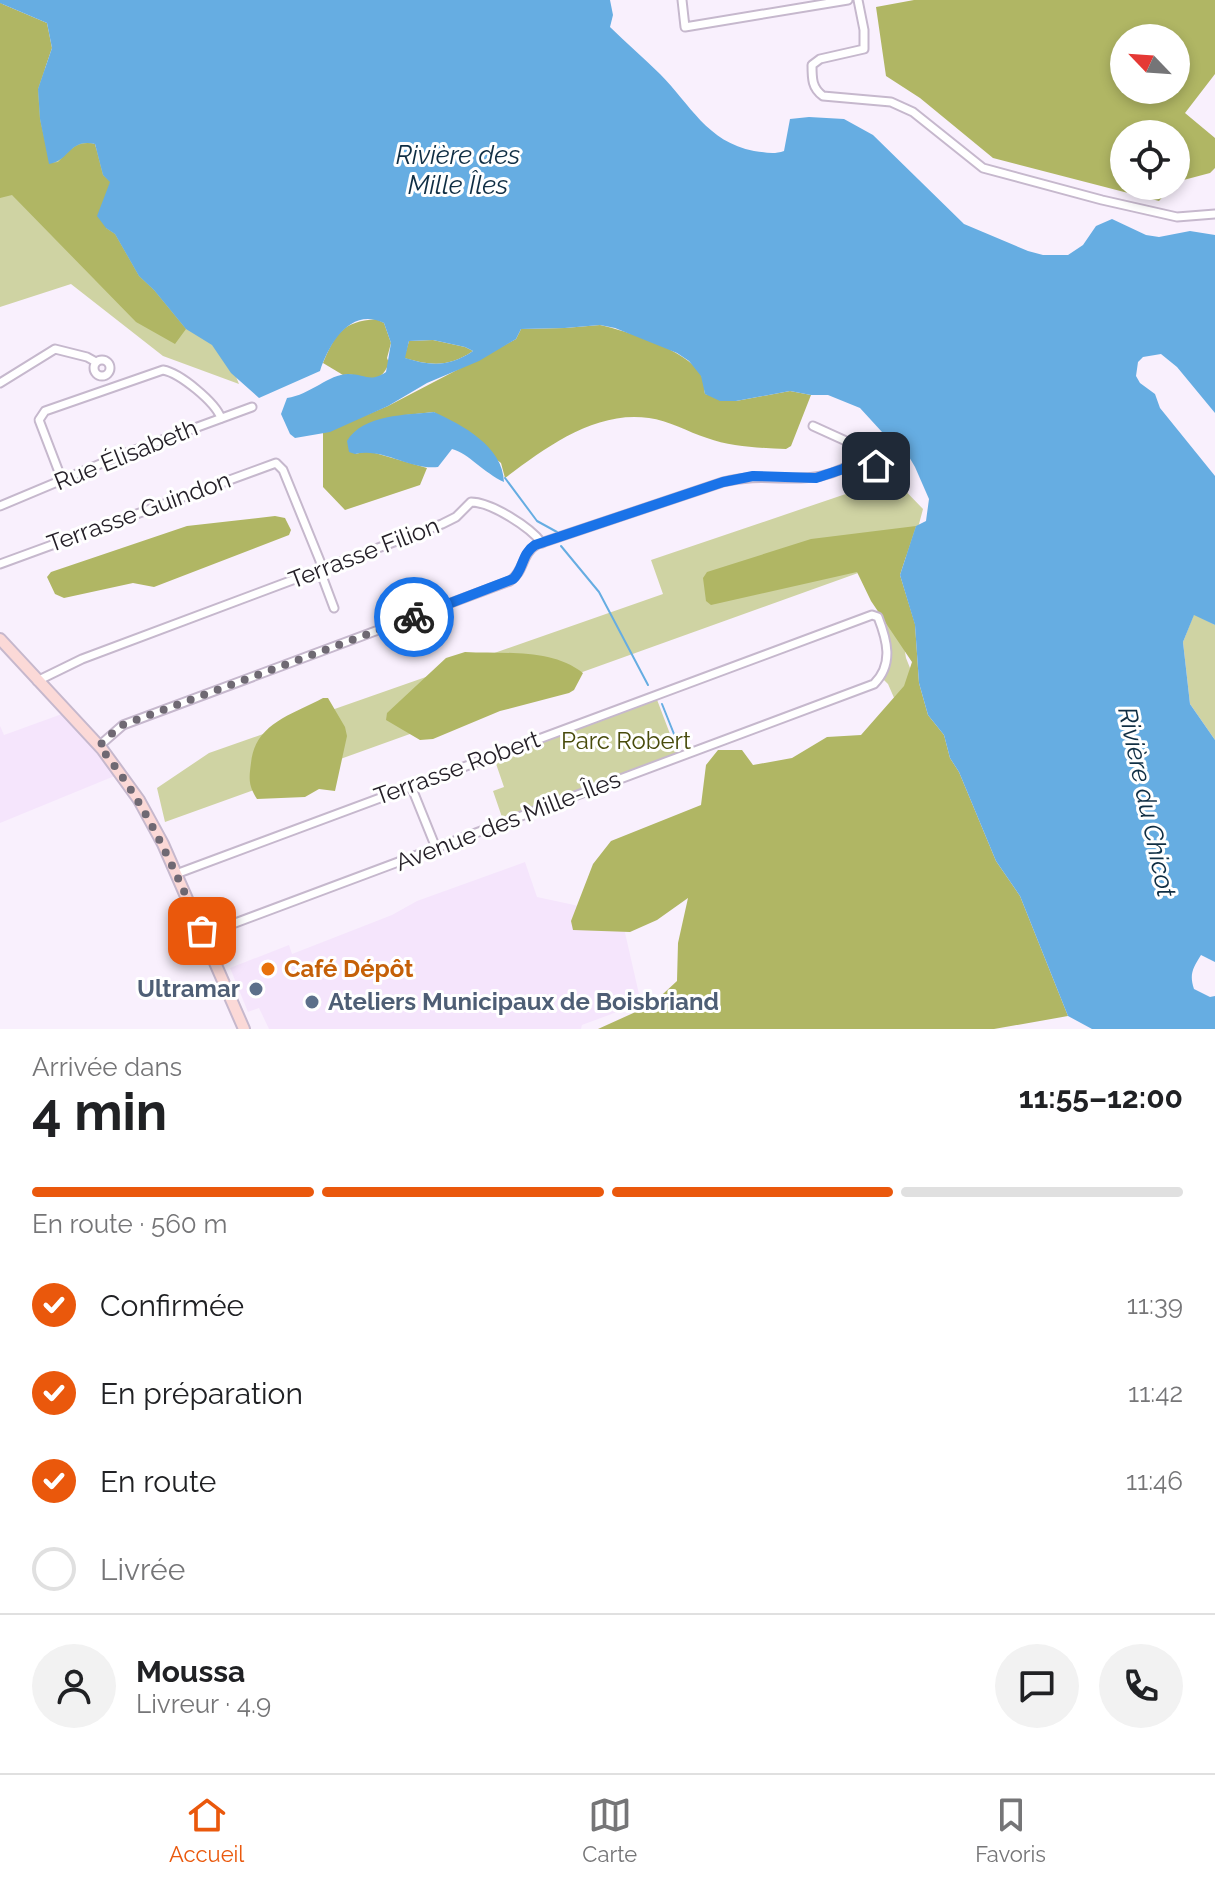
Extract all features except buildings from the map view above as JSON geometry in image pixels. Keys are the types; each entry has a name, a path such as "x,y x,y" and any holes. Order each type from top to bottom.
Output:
{"main road":[{"path":"0,639 99,746 139,800 176,874 244,1029"}],"street":[{"path":"682,0 685,27 848,0"},
{"path":"858,0 864,49 820,59 812,65 816,91 823,96 891,102 913,112 983,168 1177,217 1215,214"},
{"path":"0,383 55,349 96,362"},
{"path":"62,480 39,416 45,411 161,370 170,371 181,378 216,408 221,418"},
{"name":"Rue Élisabeth","path":"0,506 115,457 252,407"},
{"path":"813,426 846,441 886,475"},
{"path":"99,746 120,726 507,582 518,574 526,553 542,543 723,482 753,476 816,478 843,469 864,455"},
{"name":"Terrasse Guindon","path":"0,564 270,464 279,464 321,570"},
{"name":"Terrasse Filion","path":"37,681 72,663 442,524 456,517 471,502 483,503 502,513 542,543"},
{"path":"321,570 334,608"},
{"name":"Terrasse Robert","path":"176,874 874,614"},
{"name":"Avenue des Mille-Îles","path":"203,935 874,684 880,678 889,653 874,614"},
{"path":"411,786 436,848"}],"shaded area":[{"path":"62,714 117,775 0,823 0,726 4,735"},
{"path":"525,862 537,897 621,915 641,1003 582,1025 581,1029 269,1029 259,1008 248,1012 230,968 289,945 292,954 392,915 417,901"}],"green space":[{"path":"0,0 223,345 239,384 163,356 71,284 0,307"},
{"path":"914,0 1215,0 1215,74 1185,113 1215,138 1215,168 1210,173 1190,178 1190,120 1110,120 1110,188 993,158 920,98 886,76 876,7"},
{"path":"0,3 47,23 52,48 38,89 40,119 50,163 58,162 79,145 95,144 103,175 111,182 106,228 115,234 139,276 186,329 175,344 136,322 12,195 0,198"},
{"path":"376,319 384,323 391,343 387,358 389,363 379,377 343,375 323,363 332,344 348,326"},
{"path":"600,325 640,337 683,357 701,375 705,394 736,401 790,391 811,395 791,446 786,449 736,445 656,419 629,417 609,420 572,434 505,478 501,463 434,412 406,415 355,454 368,451 427,468 420,485 345,510 323,487 323,433 388,406 516,339 521,329"},
{"path":"433,340 473,351 440,364 404,358 409,341"},
{"path":"893,478 923,509 911,554 165,822 157,788 209,753 663,594 651,560"},
{"path":"275,516 285,518 291,530 289,535 154,587 133,583 64,598 55,594 47,577 51,572 187,526"},
{"path":"916,526 900,575 915,624 919,683 928,715 944,735 950,758 959,772 996,861 1020,896 1068,1016 994,1029 598,1029 651,1005 677,981 678,943 688,898 657,920 630,932 573,930 571,921 593,864 611,841 701,805 706,765 718,750 742,750 753,765 792,758 827,737 861,735 904,686 912,662 871,601 857,572 711,605 706,601 703,578 707,572 811,539"},
{"path":"877,606 900,621 910,668 905,723 883,679 892,649"},
{"path":"1194,614 1215,625 1215,740 1190,704 1183,642"},
{"path":"465,652 542,656 557,659 583,673 569,693 500,711 433,739 420,740 386,720 387,713 446,658"},
{"name":"Parc Robert","path":"656,697 678,755 503,820 493,791 504,787 494,758"},
{"path":"328,698 347,736 335,791 319,789 305,797 257,799 250,773 254,749 260,738 267,729 288,715"}],"water":[{"name":"Rivière des Mille Îles","path":"0,0 610,0 613,15 610,27 660,74 712,131 738,146 769,153 784,151 790,119 844,119 873,135 964,224 1043,255 1068,255 1083,245 1096,226 1112,219 1146,235 1159,237 1190,231 1215,235 1215,413 1177,367 1161,354 1143,357 1138,362 1136,376 1155,394 1160,408 1215,476 1215,625 1194,615 1183,642 1190,704 1215,740 1215,962 1201,955 1192,979 1194,989 1210,997 1215,996 1215,1029 1092,1029 1068,1016 1020,896 996,861 959,772 950,758 944,735 928,715 919,683 915,625 900,575 916,526 926,521 929,499 905,450 893,444 860,408 828,395 790,391 720,401 705,394 701,376 689,361 677,353 615,328 600,325 521,329 516,339 479,361 427,383 388,406 330,432 295,438 281,414 287,398 341,375 371,377 386,372 391,343 384,323 372,319 351,324 335,340 320,371 259,398 231,373 212,345 186,329 139,276 115,234 97,216 110,182 103,175 95,144 80,144 49,164 38,89 52,48 47,23 0,3","holes":["433,340 473,351 448,362 432,364 405,358 409,341"]},
{"path":"434,412 468,430 489,447 502,469 504,482 452,449 438,467 376,454 349,452 347,441 354,432 374,421"}],"waterway":[{"path":"505,478 537,521 557,532"},
{"path":"561,546 599,592 648,685"},
{"path":"662,704 680,749"}],"way so far":[{"path":"202,931 150,819 99,746 120,726 414,617"}],"place":[{"name":"Café Dépôt","path":"268,969"},
{"name":"Ultramar","path":"256,989"},
{"name":"Ateliers Municipaux de Boisbriand","path":"312,1002"}],"route":[{"path":"414,617 513,579 526,553 535,545 645,507 743,477 816,478 843,469 864,455 876,466"}],"water label":[{"name":"Rivière du Chicot","path":"1147,802"}]}
